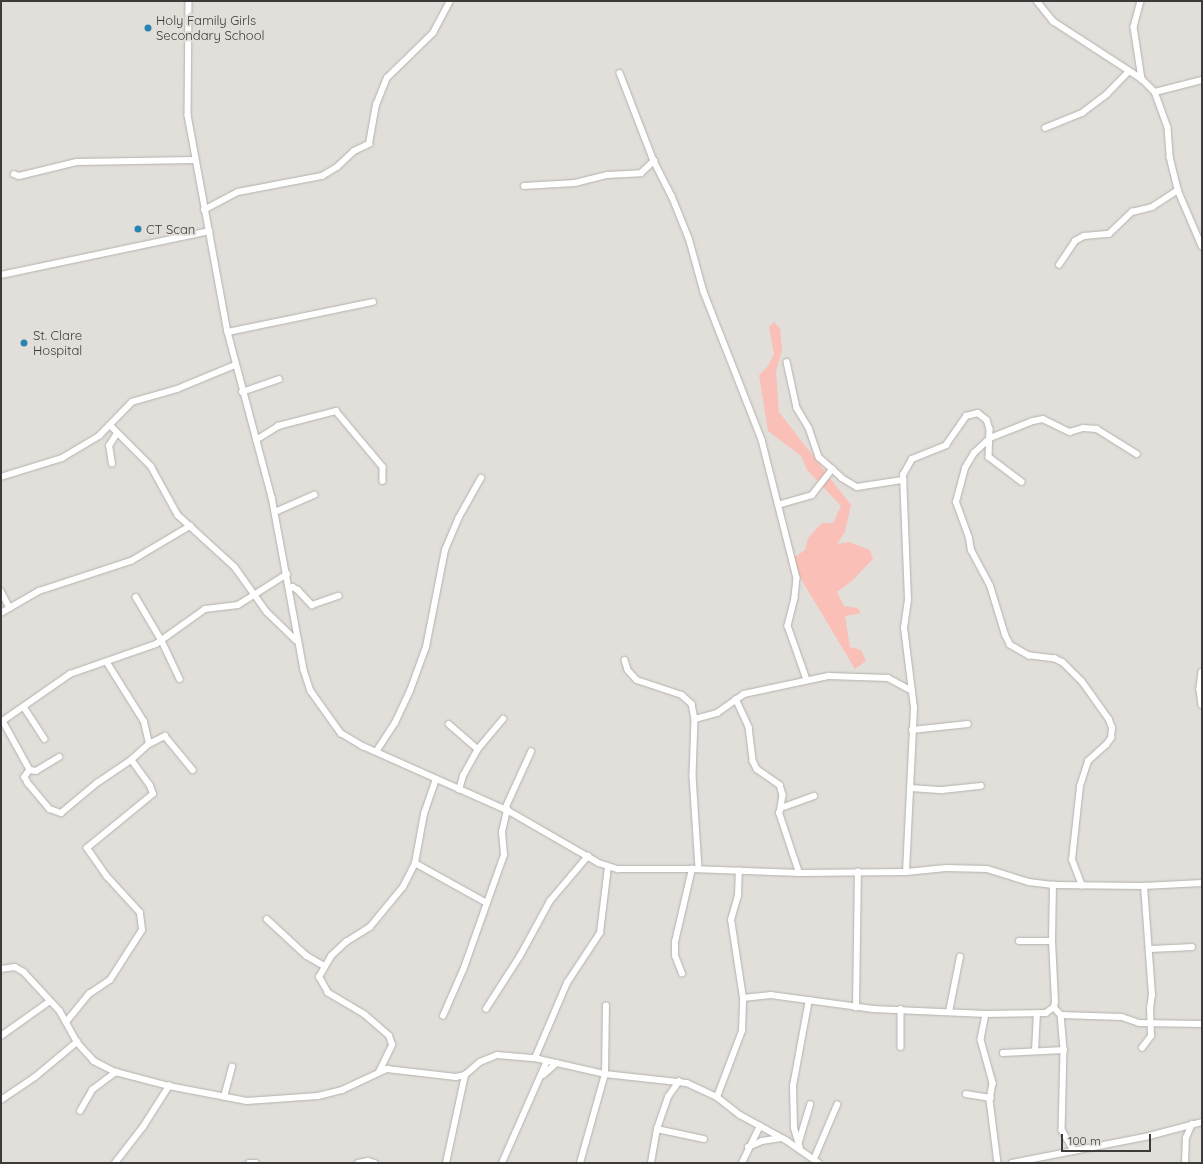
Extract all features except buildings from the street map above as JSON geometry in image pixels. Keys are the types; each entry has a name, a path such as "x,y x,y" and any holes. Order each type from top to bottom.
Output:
{"street":[{"path":"189,1 188,115 194,160 228,332 235,366 275,512 289,589 296,640 311,691 334,726 353,741 436,780 506,810 608,867 618,869 692,868 740,872 799,873 906,872 946,868 987,869 1029,882 1053,885 1144,886 1202,883"},
{"path":"204,210 238,192 322,176 330,173 354,150 369,144 376,105 388,78 433,33 450,1"},
{"path":"1037,1 1053,21 1128,72 1142,79 1156,92 1168,127 1170,157 1178,190 1202,246"},
{"path":"1141,1 1134,27 1142,79"},
{"path":"1045,128 1082,113 1107,94 1128,72"},
{"path":"620,73 644,131 654,161 672,196 689,238 704,292 762,440 797,578 795,598 788,626 807,680"},
{"path":"1156,92 1202,80"},
{"path":"14,174 19,176 78,162 194,160"},
{"path":"524,186 575,183 607,175 641,173 654,161"},
{"path":"1058,265 1075,241 1084,236 1109,234 1132,212 1152,207 1178,190"},
{"path":"1,275 209,231"},
{"path":"228,332 373,302"},
{"path":"787,362 796,408 809,428 819,457 848,483 857,487 903,480"},
{"path":"1,477 62,458 99,436 111,426 132,402 177,389 235,366"},
{"path":"242,392 279,379"},
{"path":"256,440 278,426 336,411 383,467 383,481"},
{"path":"906,872 914,708 904,628 908,600 903,480 905,470 912,459 949,443 966,416 978,413 985,418 990,430 989,457 1022,482"},
{"path":"1082,886 1072,860 1080,786 1088,761 1106,745 1111,738 1112,728 1109,720 1082,682 1063,663 1022,654 1010,645 1004,635 990,586 972,551 956,502 969,458 990,438 1007,429 1043,419 1070,432 1083,428 1097,429 1137,454"},
{"path":"111,426 151,466 178,515 235,567 255,596 296,640"},
{"path":"112,464 109,446 117,433"},
{"path":"778,505 812,495 832,469"},
{"path":"376,752 395,723 410,691 426,647 444,550 458,519 481,478"},
{"path":"275,512 314,495"},
{"path":"1,613 39,591 131,561 190,526"},
{"path":"30,770 2,721 70,674 107,663 162,641 205,609 238,605 255,596 286,574"},
{"path":"289,589 293,587 298,590 312,605 338,596"},
{"path":"1,591 10,608"},
{"path":"136,598 162,641 180,679"},
{"path":"626,660 628,670 638,680 687,698 692,704 695,719 693,776 699,869"},
{"path":"107,663 141,714 149,744"},
{"path":"1202,672 1200,688 1202,705"},
{"path":"695,719 717,713 736,699 758,690 829,676 874,676 888,678 912,690"},
{"path":"736,699 747,722 753,761 757,769 780,785 783,795 781,823 799,873"},
{"path":"24,707 45,739"},
{"path":"459,790 463,776 478,749 503,719"},
{"path":"450,724 478,749"},
{"path":"912,730 968,724"},
{"path":"30,770 25,777 28,784 50,808 61,813 97,783 131,760 149,744 165,736 193,770"},
{"path":"443,1016 464,968 485,902 504,855 502,832 506,810 531,752"},
{"path":"30,770 36,771 59,757"},
{"path":"67,1021 89,994 110,980 142,930 140,913 107,877 87,848 153,794 150,786 131,760"},
{"path":"378,1072 392,1041 364,1015 328,993 320,983 324,966 339,947 376,921 403,887 415,864 423,819 436,780"},
{"path":"911,788 942,790 981,786"},
{"path":"781,808 814,796"},
{"path":"486,1009 526,946 550,901 588,856"},
{"path":"415,864 485,902"},
{"path":"535,1058 567,983 600,933 608,867"},
{"path":"682,974 676,956 675,942 692,868"},
{"path":"717,1097 742,1031 743,998 731,920 738,896 740,872"},
{"path":"856,1008 858,872"},
{"path":"1053,885 1052,941 1054,1007 1061,1015 1064,1050 1062,1130 1074,1151"},
{"path":"1142,1048 1151,1036 1150,949 1145,919 1144,886"},
{"path":"267,919 307,956 324,966"},
{"path":"1019,941 1052,941"},
{"path":"1150,949 1192,946"},
{"path":"949,1012 960,957"},
{"path":"1,969 15,967 20,969 67,1021 77,1042 94,1061 116,1072 169,1086 247,1101 318,1096 342,1090 378,1072 395,1068 446,1076 465,1075"},
{"path":"743,998 771,995 856,1008 986,1014 1037,1014 1046,1013 1054,1007"},
{"path":"799,1147 794,1128 793,1086 809,1000"},
{"path":"1,1036 50,1002"},
{"path":"580,1163 605,1074 606,1006"},
{"path":"901,1009 901,1047"},
{"path":"986,1014 981,1040 993,1083 991,1098 998,1163"},
{"path":"1035,1051 1037,1014"},
{"path":"1061,1015 1118,1017 1131,1022 1202,1024"},
{"path":"1,1100 35,1077 77,1042"},
{"path":"1003,1053 1064,1050"},
{"path":"446,1163 465,1075 480,1062 498,1055 535,1058 605,1074 679,1081 717,1097 760,1126 799,1147 817,1162 837,1105"},
{"path":"502,1163 548,1061"},
{"path":"541,1077 557,1064"},
{"path":"224,1097 232,1067"},
{"path":"80,1111 92,1090 116,1072"},
{"path":"651,1163 657,1129 668,1097 679,1081"},
{"path":"115,1163 143,1127 169,1086"},
{"path":"966,1094 991,1098"},
{"path":"799,1147 810,1105"},
{"path":"1012,1163 1149,1136 1202,1122"},
{"path":"1185,1163 1186,1138 1192,1124"},
{"path":"742,1163 748,1147 760,1126"},
{"path":"657,1129 704,1139"},
{"path":"748,1147 762,1141 782,1138"},
{"path":"358,1163 368,1161 375,1163"},
{"path":"249,1163 256,1163"}],"shaded area":[{"path":"774,322 780,328 782,350 776,372 779,412 851,505 845,532 837,544 849,542 870,550 873,559 852,581 837,592 844,606 857,608 861,613 845,616 850,647 861,650 866,661 855,669 795,569 793,558 805,550 808,538 822,523 833,523 841,506 807,470 801,456 768,431 759,375 768,366 774,354 769,327"}],"place":[{"name":"Holy Family Girls Secondary School","path":"148,28"},
{"name":"CT Scan","path":"138,229"},
{"name":"St. Clare Hospital","path":"24,343"}]}
